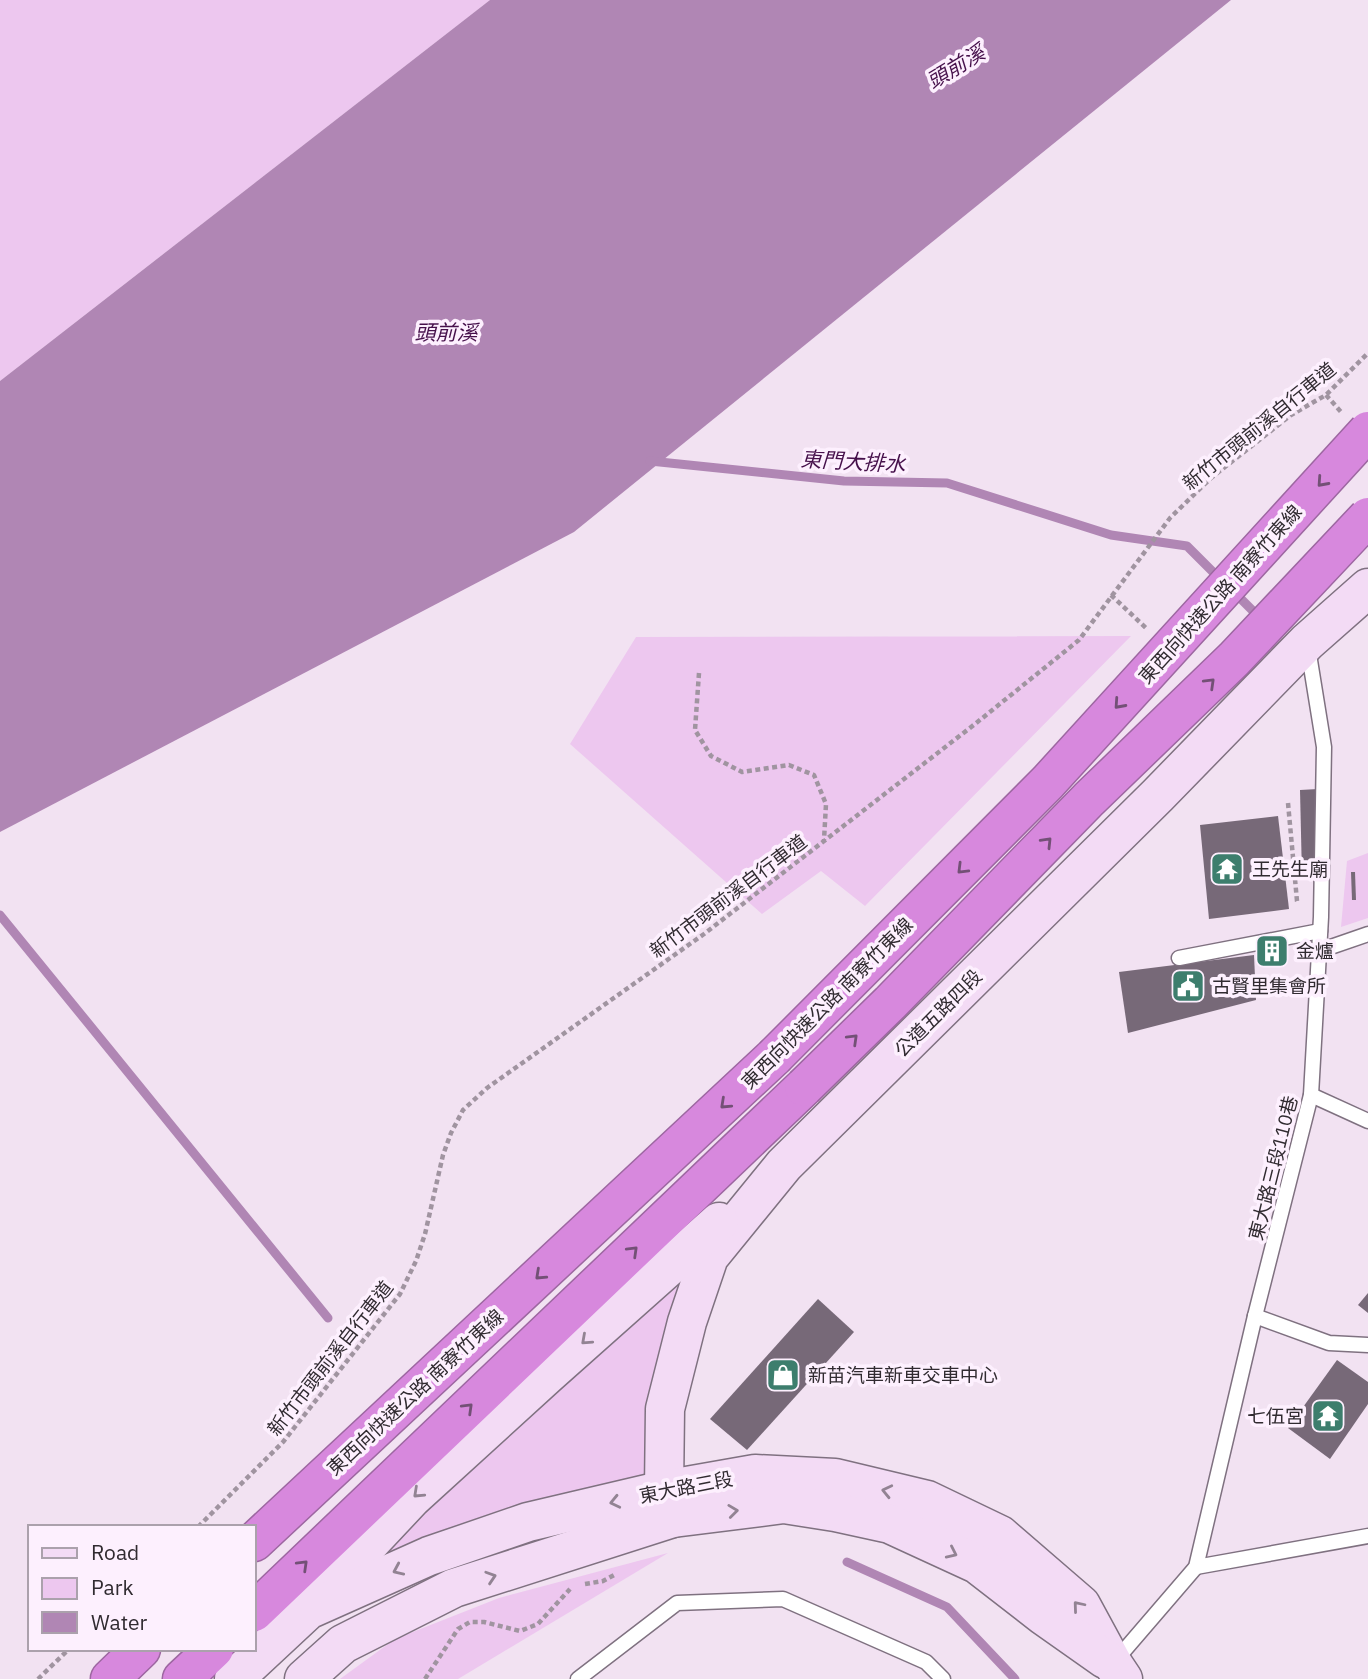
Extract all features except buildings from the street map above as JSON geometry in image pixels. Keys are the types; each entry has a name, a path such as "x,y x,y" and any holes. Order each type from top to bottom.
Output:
{"highway":[{"name":"東西向快速公路 南寮竹東線","path":"256,1540 775,1057 1048,782 1368,431"},
{"path":"256,1610 890,1003 1089,799 1234,659 1368,517"},
{"path":"110,1679 139,1651"},
{"path":"182,1679 212,1651"}],"street":[{"name":"公道五路四段","path":"668,1504 665,1409 687,1322 709,1257 784,1165 1138,814 1307,642 1368,588"},
{"path":"308,1610 412,1498 784,1165"},
{"name":"東大路三段","path":"304,1679 343,1644 454,1588 668,1504 755,1474 835,1478 927,1500 1000,1535 1081,1605 1118,1672"},
{"name":"東大路三段","path":"234,1679 308,1610 429,1556 528,1522 668,1504"}],"lane":[{"name":"東大路三段110巷","path":"1118,1672 1196,1567 1311,1095 1320,951 1324,747 1307,642"},
{"path":"1179,958 1320,931"},
{"path":"1320,951 1368,934"},
{"path":"1311,1095 1368,1121"},
{"path":"1255,1316 1329,1343 1368,1345"},
{"path":"1196,1567 1368,1536"},
{"path":"578,1679 677,1603 783,1599 926,1662 943,1679"}],"path":[{"name":"新竹市頭前溪自行車道","path":"200,1525 284,1442 400,1294 416,1261 443,1155 463,1110 486,1088 704,934 1079,640 1170,518 1221,470 1291,415 1326,395 1368,353"},
{"path":"699,673 695,730 711,756 742,772 789,765 814,775 826,804 824,841"},
{"path":"1288,803 1297,901 1320,931"},
{"path":"425,1679 458,1629 470,1622 484,1622 520,1631 538,1624 568,1590 579,1585 603,1581 624,1569"},
{"path":"38,1679 67,1651"}],"green space":[{"path":"0,0 490,0 0,381"},
{"path":"1131,636 865,906 821,871 762,914 570,744 636,637"},
{"path":"1368,853 1368,918 1341,927 1347,861"},
{"path":"695,1259 645,1475 353,1575"},
{"path":"668,1553 458,1679 340,1679 395,1639 499,1598"}],"water":[{"name":"頭前溪","path":"490,0 1231,0 574,532 0,832 0,381"}],"waterway":[{"name":"東門大排水","path":"650,461 844,481 947,483 1111,535 1187,546 1221,580"},
{"name":"東門大排水","path":"1234,592 1261,619"},
{"path":"0,915 328,1318"},
{"path":"847,1562 947,1607 1015,1679"}],"place":[{"name":"王先生廟","path":"1227,869"},
{"name":"金爐","path":"1272,951"},
{"name":"古賢里集會所","path":"1188,986"},
{"name":"新苗汽車新車交車中心","path":"783,1375"},
{"name":"七伍宮","path":"1328,1416"}]}
